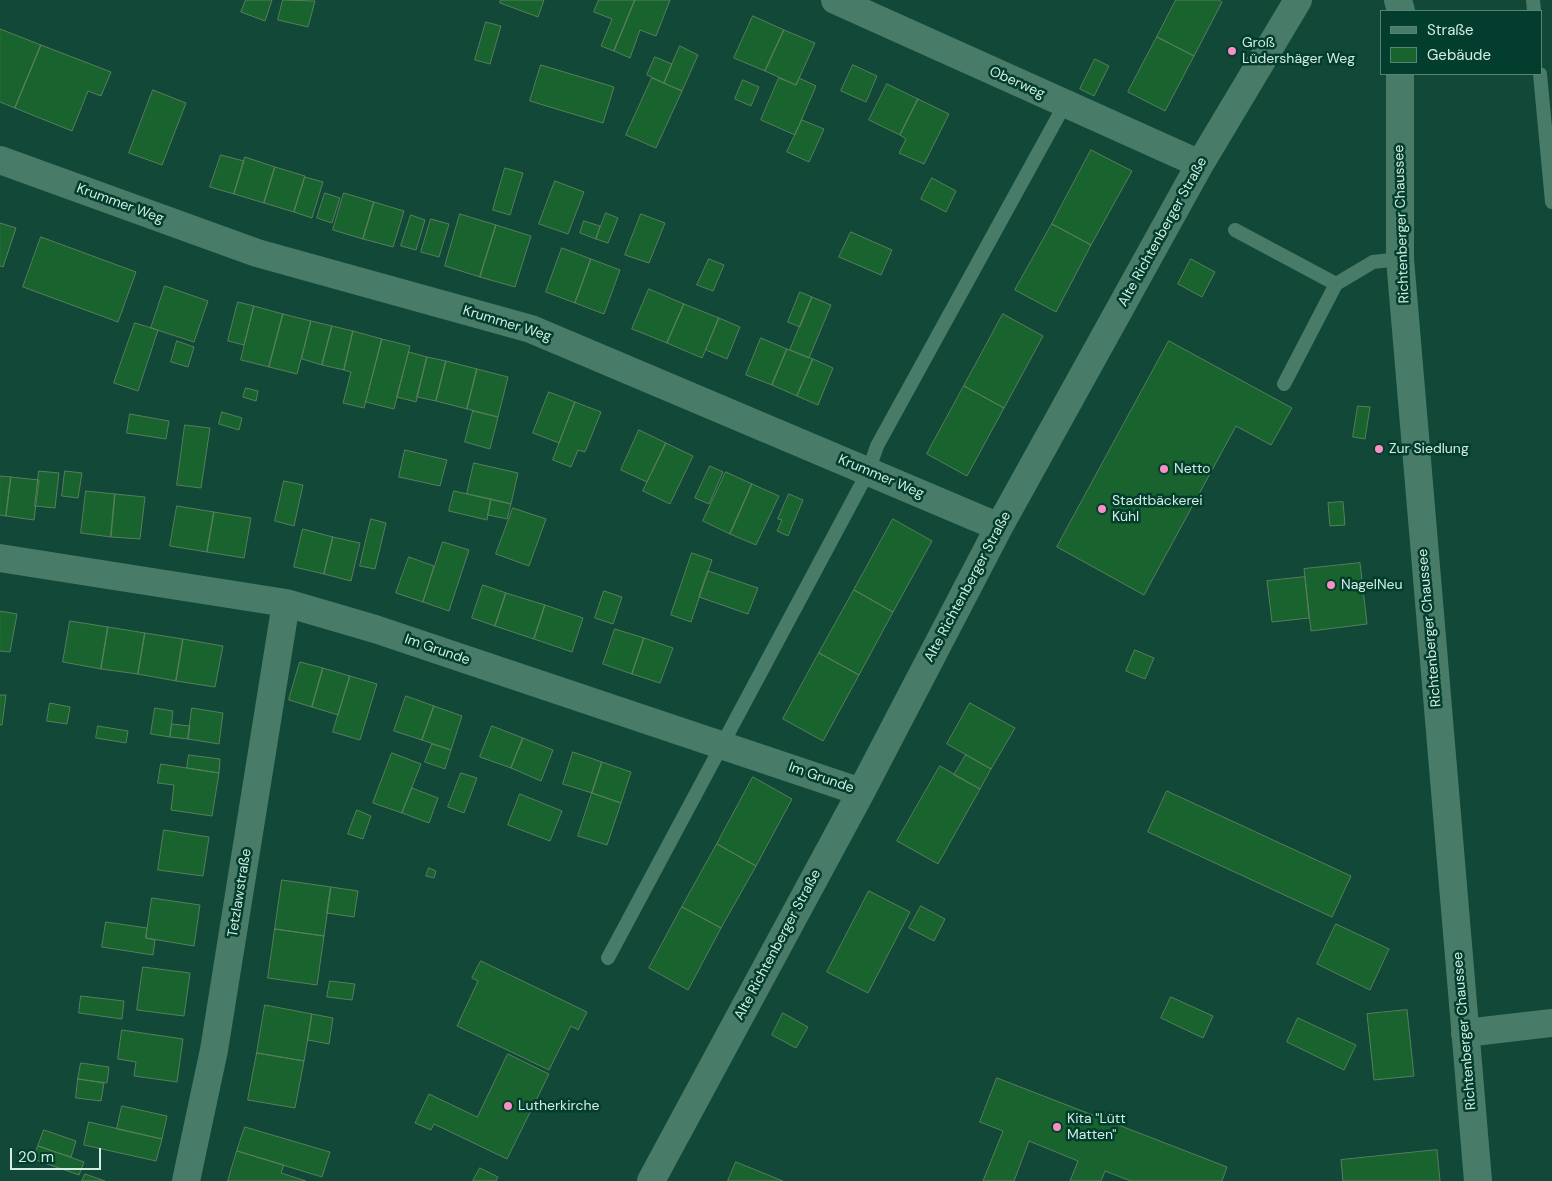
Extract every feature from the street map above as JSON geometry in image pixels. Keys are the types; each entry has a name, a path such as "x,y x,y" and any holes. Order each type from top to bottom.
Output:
{"street":[{"name":"Oberweg","path":"835,0 1200,164"},
{"name":"Alte Richtenberger Straße","path":"651,1181 861,792 999,528 1200,164 1298,0"},
{"name":"Richtenberger Chaussee","path":"1400,75 1400,259 1478,1181"},
{"name":"Krummer Weg","path":"0,160 257,253 531,329 999,528"},
{"name":"Im Grunde","path":"0,558 286,603 375,629 861,792"},
{"name":"Tetzlawstraße","path":"186,1181 214,1050 286,603"},
{"path":"1465,1032 1552,1023"}],"lane":[{"path":"1540,75 1552,202"},
{"path":"608,958 868,472 878,446 1065,104"},
{"path":"1235,230 1336,284"},
{"path":"1284,384 1336,284 1373,262 1400,259"}],"building":[{"path":"246,0 272,0 265,21 241,12"},
{"path":"283,0 315,1 308,27 278,20"},
{"path":"501,0 544,0 538,17 500,3"},
{"path":"599,0 635,0 614,51 601,46 612,19 594,12"},
{"path":"635,0 670,0 656,36 640,30 630,58 614,51"},
{"path":"1176,0 1219,0 1222,2 1194,56 1157,37"},
{"path":"753,16 784,30 765,71 734,58"},
{"path":"486,22 501,26 490,64 475,60"},
{"path":"0,29 41,45 15,108 0,102"},
{"path":"784,30 815,43 796,85 765,71"},
{"path":"1157,37 1194,56 1165,111 1128,92"},
{"path":"41,45 111,72 101,96 88,91 72,131 15,108"},
{"path":"680,46 698,55 682,91 664,83"},
{"path":"655,57 672,64 664,83 647,75"},
{"path":"1095,59 1109,66 1094,96 1080,89"},
{"path":"541,65 614,87 603,123 530,101"},
{"path":"853,65 877,76 866,102 841,91"},
{"path":"652,78 682,91 656,148 626,135"},
{"path":"779,78 796,85 799,78 816,86 795,135 761,120"},
{"path":"743,80 759,87 751,106 735,99"},
{"path":"887,84 918,99 900,135 869,120"},
{"path":"153,90 186,103 162,165 129,153"},
{"path":"918,99 949,114 924,164 899,153 906,139 900,135"},
{"path":"802,120 824,129 809,162 787,152"},
{"path":"1091,150 1132,171 1091,245 1052,224"},
{"path":"221,155 244,161 234,194 210,187"},
{"path":"245,157 275,167 264,203 234,194"},
{"path":"275,167 305,176 294,212 264,203"},
{"path":"505,168 523,173 510,215 493,210"},
{"path":"305,177 323,182 312,218 294,212"},
{"path":"932,178 956,191 946,212 921,199"},
{"path":"555,181 584,192 568,234 539,224"},
{"path":"325,193 340,198 332,223 317,218"},
{"path":"344,193 374,202 363,239 333,230"},
{"path":"374,202 404,211 393,247 363,239"},
{"path":"606,213 618,218 608,243 596,239"},
{"path":"460,214 496,225 480,277 445,266"},
{"path":"641,214 665,223 649,263 625,255"},
{"path":"411,215 425,220 416,250 401,246"},
{"path":"431,219 449,224 439,257 421,252"},
{"path":"584,221 600,226 596,239 580,233"},
{"path":"0,223 16,228 3,267 0,266"},
{"path":"1052,224 1091,245 1056,312 1015,290"},
{"path":"496,225 531,236 515,287 480,277"},
{"path":"851,232 892,250 881,275 839,257"},
{"path":"41,237 136,272 118,322 23,287"},
{"path":"562,248 591,259 575,303 546,292"},
{"path":"591,259 620,270 604,314 575,303"},
{"path":"709,259 724,265 713,291 697,285"},
{"path":"1191,259 1215,272 1202,297 1178,284"},
{"path":"165,286 208,301 194,342 151,328"},
{"path":"649,289 684,304 667,343 632,329"},
{"path":"800,292 812,297 800,327 788,322"},
{"path":"812,297 831,305 809,358 790,350"},
{"path":"238,302 254,306 244,345 228,341"},
{"path":"684,304 719,318 702,358 667,343"},
{"path":"254,306 283,314 269,367 241,360"},
{"path":"283,314 311,321 297,374 269,367"},
{"path":"1003,314 1043,336 1004,408 964,386"},
{"path":"719,318 740,327 727,359 706,350"},
{"path":"311,321 332,326 322,365 302,359"},
{"path":"135,323 158,330 138,391 114,383"},
{"path":"332,326 353,331 344,370 322,365"},
{"path":"353,331 382,339 364,408 343,403 351,372 344,370"},
{"path":"761,338 787,349 772,385 746,375"},
{"path":"382,339 410,346 394,409 366,402"},
{"path":"177,341 194,347 188,367 171,362"},
{"path":"1169,341 1292,408 1271,445 1236,426 1144,595 1057,547"},
{"path":"787,349 813,359 797,396 772,385"},
{"path":"409,352 427,357 416,402 397,397"},
{"path":"427,357 446,361 436,401 417,397"},
{"path":"813,359 833,368 818,405 797,396"},
{"path":"446,361 477,369 467,409 436,401"},
{"path":"477,369 508,377 498,417 467,409"},
{"path":"964,386 1004,408 967,476 927,454"},
{"path":"246,388 258,391 256,401 243,397"},
{"path":"549,392 575,402 559,443 533,433"},
{"path":"575,402 601,412 585,452 578,450 571,467 553,460"},
{"path":"1358,406 1370,407 1365,439 1353,437"},
{"path":"473,411 498,417 490,449 465,442"},
{"path":"222,412 242,418 239,430 219,424"},
{"path":"130,414 169,421 166,439 127,433"},
{"path":"185,425 210,428 201,488 177,485"},
{"path":"639,430 666,443 647,482 621,470"},
{"path":"666,443 693,456 670,504 643,491"},
{"path":"405,450 447,460 440,486 399,477"},
{"path":"474,463 518,473 511,504 467,494"},
{"path":"710,466 723,472 709,504 695,498"},
{"path":"39,471 59,473 55,508 35,506"},
{"path":"65,471 82,473 78,498 62,496"},
{"path":"726,472 752,484 730,534 703,521"},
{"path":"0,476 11,477 6,516 0,515"},
{"path":"11,477 39,480 34,520 6,516"},
{"path":"284,481 303,485 294,526 275,521"},
{"path":"752,484 779,496 756,545 730,534"},
{"path":"86,491 115,494 111,537 81,533"},
{"path":"454,491 491,499 487,520 449,511"},
{"path":"115,494 145,497 140,539 111,537"},
{"path":"789,494 803,500 788,536 777,531 782,520 778,519"},
{"path":"491,499 511,504 507,519 488,515"},
{"path":"1343,502 1345,525 1330,526 1328,503"},
{"path":"177,506 214,512 207,552 170,546"},
{"path":"513,508 546,519 529,566 496,554"},
{"path":"214,512 251,518 244,558 207,552"},
{"path":"371,519 386,523 375,569 360,566"},
{"path":"893,519 932,541 893,612 854,590"},
{"path":"303,529 333,537 324,574 294,567"},
{"path":"333,537 360,543 351,581 324,574"},
{"path":"443,542 469,550 449,611 423,602"},
{"path":"692,553 712,560 691,622 671,615"},
{"path":"409,557 434,566 423,602 396,593"},
{"path":"1360,563 1367,624 1311,631 1304,569"},
{"path":"708,571 758,588 748,614 699,597"},
{"path":"1305,577 1309,618 1272,622 1267,581"},
{"path":"483,585 506,593 495,626 472,618"},
{"path":"854,590 893,612 859,675 819,653"},
{"path":"604,591 622,597 613,624 595,618"},
{"path":"506,593 545,605 534,639 495,626"},
{"path":"545,605 583,618 572,652 534,639"},
{"path":"0,611 17,614 10,652 0,651"},
{"path":"70,621 108,627 101,669 63,662"},
{"path":"108,627 145,633 138,674 101,669"},
{"path":"615,629 644,638 632,674 603,664"},
{"path":"145,633 183,639 176,681 138,674"},
{"path":"644,638 673,648 660,683 632,674"},
{"path":"183,639 223,646 215,687 176,681"},
{"path":"1135,650 1154,658 1145,679 1126,671"},
{"path":"819,653 859,675 823,741 783,719"},
{"path":"300,662 323,668 312,707 289,700"},
{"path":"323,668 350,676 338,715 312,707"},
{"path":"350,676 377,684 360,740 333,732"},
{"path":"0,695 6,695 2,725 0,725"},
{"path":"406,696 434,706 422,740 394,731"},
{"path":"50,703 70,707 67,724 47,721"},
{"path":"970,703 1015,728 991,769 947,744"},
{"path":"434,706 462,716 451,750 422,740"},
{"path":"155,708 173,711 170,737 151,734"},
{"path":"192,708 223,713 219,744 188,739"},
{"path":"172,724 190,726 188,739 170,737"},
{"path":"98,726 128,731 126,743 96,738"},
{"path":"492,726 523,738 511,768 480,757"},
{"path":"523,738 553,750 541,781 511,768"},
{"path":"432,744 451,750 445,769 425,762"},
{"path":"573,752 602,762 592,793 563,784"},
{"path":"392,753 421,764 402,813 373,803"},
{"path":"189,755 220,759 219,773 187,768"},
{"path":"966,755 991,769 980,789 954,775"},
{"path":"602,762 631,772 621,803 592,793"},
{"path":"161,764 219,773 212,816 171,810 174,785 158,783"},
{"path":"940,766 980,789 938,864 897,841"},
{"path":"461,773 477,778 464,813 448,807"},
{"path":"753,777 792,799 756,866 717,844"},
{"path":"412,788 438,798 429,823 402,813"},
{"path":"1167,791 1351,876 1332,917 1148,832"},
{"path":"592,793 621,803 607,845 578,836"},
{"path":"520,794 562,811 550,841 508,825"},
{"path":"357,810 371,816 363,839 348,834"},
{"path":"164,830 209,837 203,876 158,870"},
{"path":"717,844 756,866 721,928 682,907"},
{"path":"429,868 436,871 434,878 426,876"},
{"path":"282,880 331,887 324,936 275,929"},
{"path":"331,887 358,891 354,917 327,913"},
{"path":"869,891 910,912 868,993 827,972"},
{"path":"152,898 200,905 194,946 146,938"},
{"path":"921,906 945,919 934,941 909,928"},
{"path":"682,907 721,928 688,990 649,968"},
{"path":"106,922 147,928 146,938 155,940 153,955 102,947"},
{"path":"1336,924 1389,949 1370,990 1317,964"},
{"path":"275,929 324,936 317,985 268,978"},
{"path":"481,961 587,1012 578,1030 571,1026 549,1070 457,1026 478,981 472,978"},
{"path":"143,967 190,973 184,1016 137,1010"},
{"path":"330,981 355,984 352,1000 327,997"},
{"path":"81,996 124,1001 122,1019 79,1013"},
{"path":"1171,997 1213,1016 1203,1038 1161,1018"},
{"path":"265,1005 312,1014 304,1061 257,1053"},
{"path":"1407,1010 1414,1076 1374,1080 1367,1014"},
{"path":"783,1013 808,1027 796,1048 772,1035"},
{"path":"312,1014 333,1018 329,1044 308,1040"},
{"path":"1298,1018 1356,1045 1344,1070 1287,1042"},
{"path":"122,1030 183,1039 177,1082 134,1076 136,1062 118,1059"},
{"path":"257,1053 304,1061 295,1108 248,1100"},
{"name":"Lutherkirche","path":"508,1054 549,1074 507,1159 434,1124 431,1130 415,1123 429,1094 477,1117"},
{"path":"81,1063 109,1067 107,1083 78,1079"},
{"name":"Kita \"Lütt Matten\"","path":"997,1078 1227,1167 1222,1181 1131,1181 1105,1171 1101,1181 1070,1181 1078,1161 1029,1141 1014,1181 983,1181 1003,1131 980,1122"},
{"path":"78,1079 104,1083 101,1101 76,1098"},
{"path":"122,1106 167,1116 162,1139 117,1129"},
{"path":"89,1122 162,1139 156,1161 84,1145"},
{"path":"245,1127 330,1152 322,1177 237,1151"},
{"path":"44,1130 76,1141 71,1157 38,1146"},
{"path":"38,1146 84,1162 79,1175 33,1159"},
{"path":"1437,1150 1440,1181 1343,1181 1341,1160"},
{"path":"237,1151 284,1165 281,1173 306,1181 228,1181"},
{"path":"736,1162 783,1181 728,1181"},
{"path":"480,1168 498,1177 496,1181 473,1181"},
{"path":"85,1174 105,1181 82,1181"}],"place":[{"name":"Groß Lüdershäger Weg","path":"1232,51"},
{"name":"Zur Siedlung","path":"1379,449"},
{"name":"Netto","path":"1164,469"},
{"name":"Stadtbäckerei Kühl","path":"1102,509"},
{"name":"NagelNeu","path":"1331,585"},
{"name":"Lutherkirche","path":"508,1106"},
{"name":"Kita \"Lütt Matten\"","path":"1057,1127"}]}
